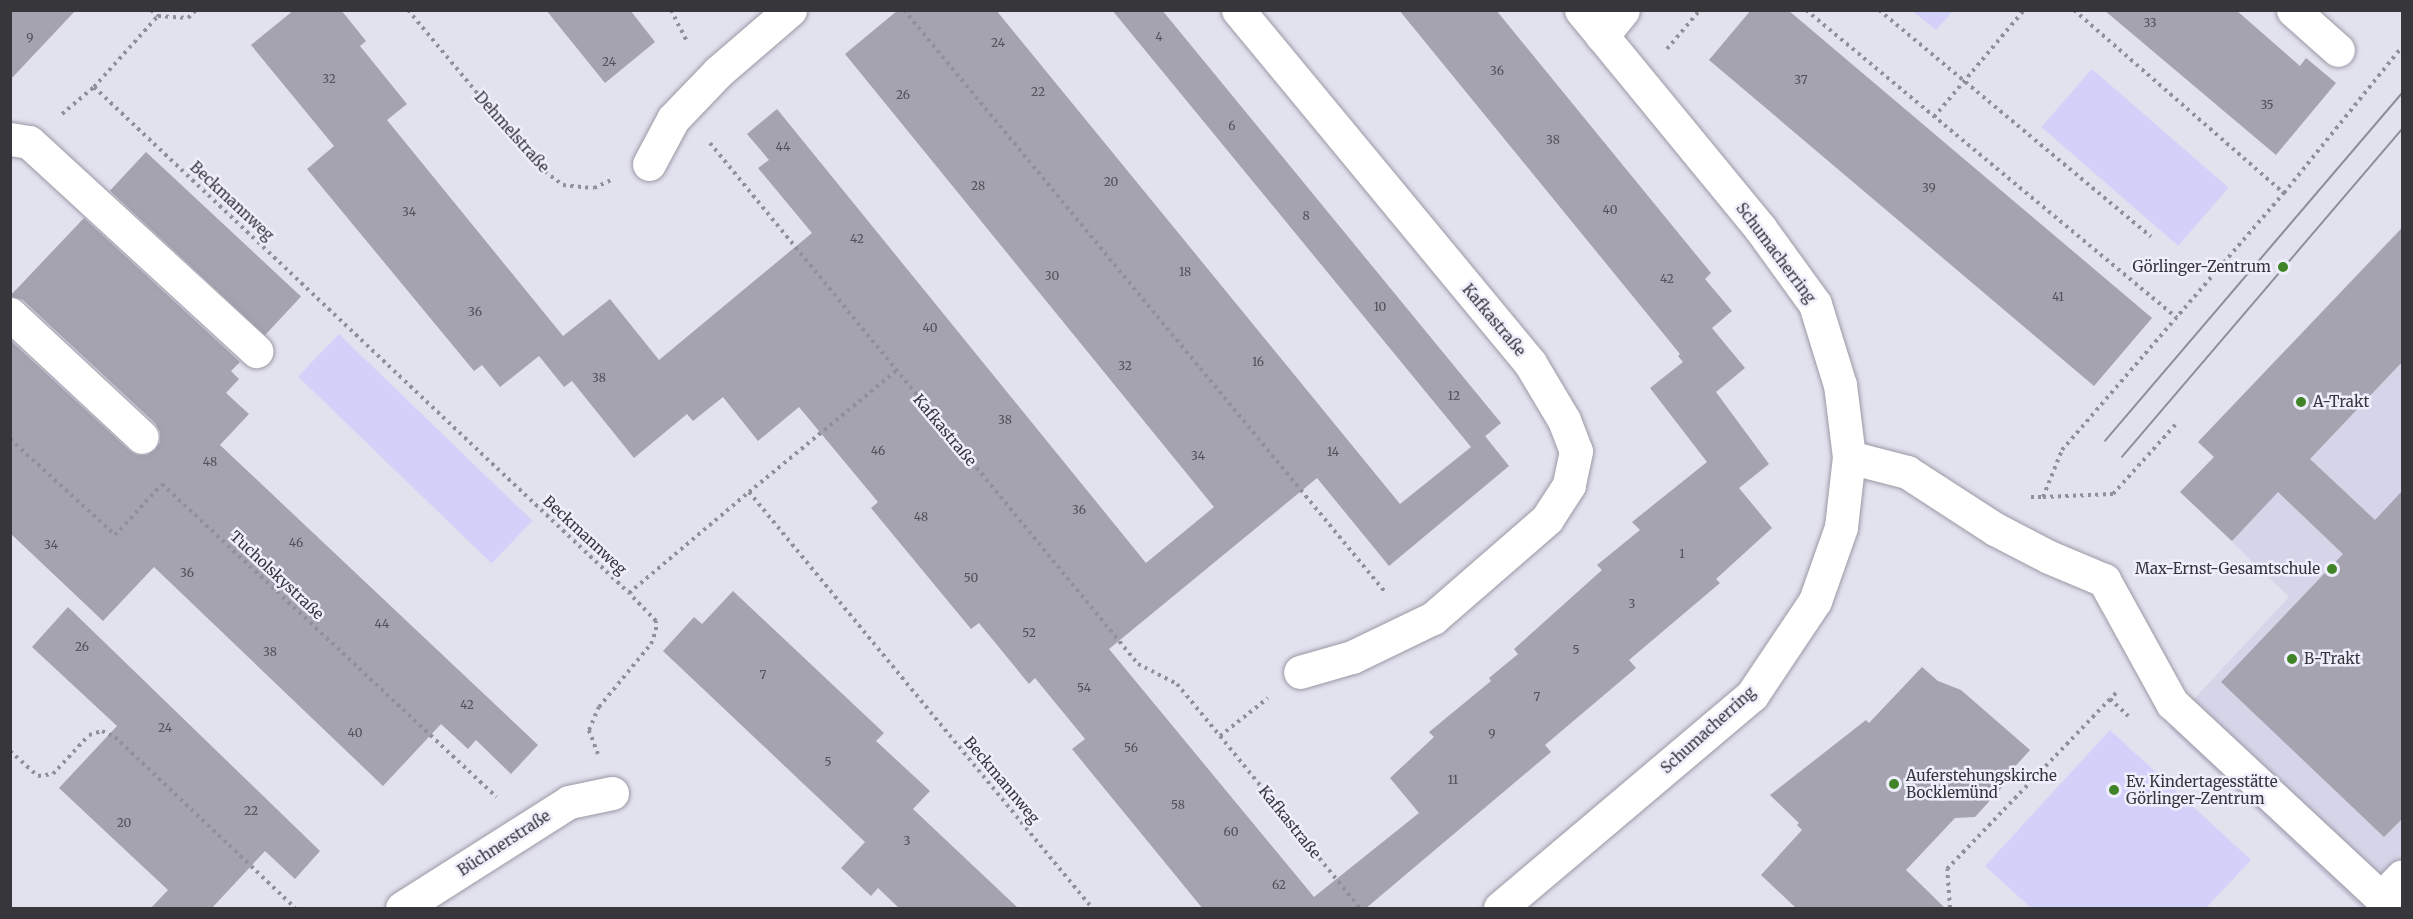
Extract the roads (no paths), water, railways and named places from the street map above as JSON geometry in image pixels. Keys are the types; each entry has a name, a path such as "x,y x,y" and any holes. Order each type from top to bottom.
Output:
{"street":[{"path":"649,164 673,118 718,72 790,10"},
{"name":"Kafkastraße","path":"1238,10 1530,363 1564,420 1576,451 1569,485 1547,519 1433,618 1352,657 1300,672"},
{"name":"Schumacherring","path":"1500,909 1752,695 1815,601 1841,526 1849,457 1840,386 1815,304 1760,228 1581,10"},
{"path":"1602,36 1623,10"},
{"path":"2293,10 2338,50"},
{"path":"10,139 29,142 256,351"},
{"path":"10,314 142,437"},
{"path":"1849,457 1907,472 1995,529 2049,557 2104,580 2172,704 2391,894"},
{"name":"Büchnerstraße","path":"402,909 568,802 612,793"}],"tram line":[{"path":"2105,441 2402,93"},
{"path":"2122,457 2402,129"}],"place":[{"name":"Görlinger-Zentrum","path":"2283,267"},
{"name":"A-Trakt","path":"2301,402"},
{"name":"Max-Ernst-Gesamtschule","path":"2332,569"},
{"name":"B-Trakt","path":"2292,659"},
{"name":"Auferstehungskirche Bocklemünd","path":"1894,784"},
{"name":"Ev. Kindertagesstätte Görlinger-Zentrum","path":"2114,790"}]}
